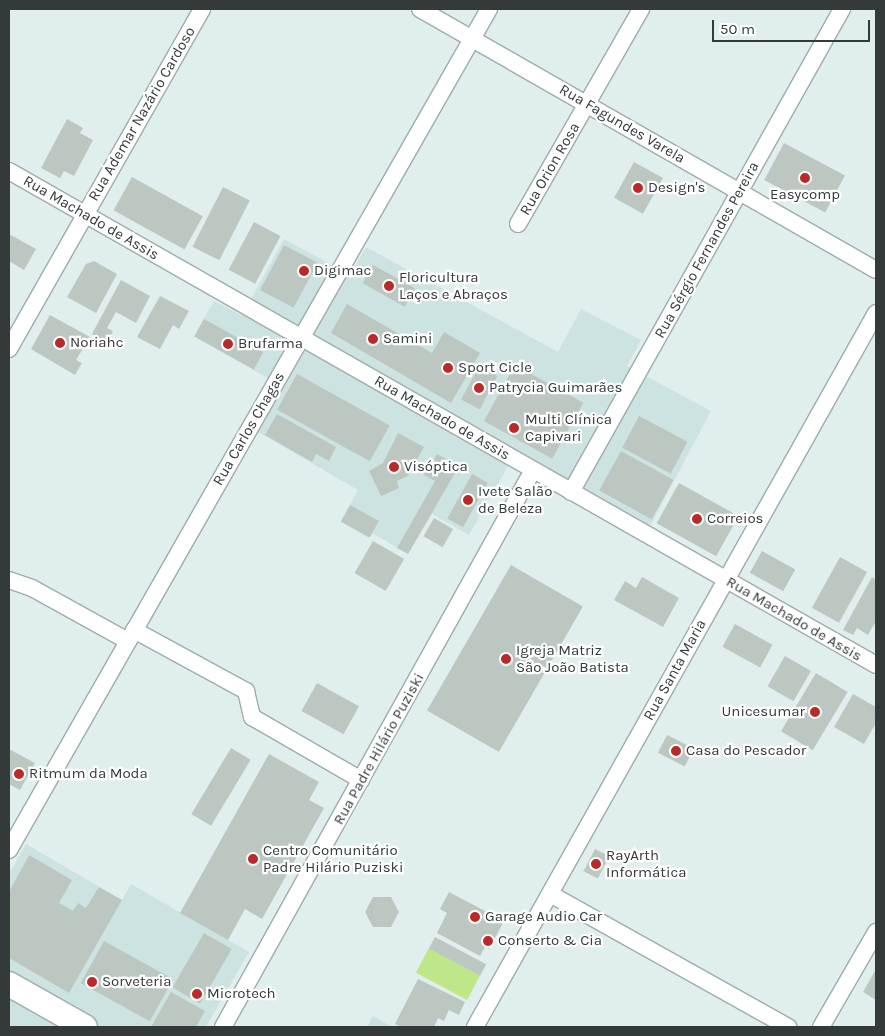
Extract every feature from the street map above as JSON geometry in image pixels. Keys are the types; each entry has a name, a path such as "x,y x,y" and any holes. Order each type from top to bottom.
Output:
{"street":[{"name":"Rua Ademar Nazário Cardoso","path":"9,349 202,9"},
{"name":"Rua Fagundes Varela","path":"420,9 876,270"},
{"name":"Rua Carlos Chagas","path":"9,850 489,9"},
{"name":"Rua Orion Rosa","path":"518,224 641,9"},
{"name":"Rua Sérgio Fernandes Pereira","path":"572,492 842,9"},
{"name":"Rua Machado de Assis","path":"9,171 876,665"},
{"name":"Rua Santa Maria","path":"475,1027 876,314"},
{"name":"Rua Padre Hilário Puziski","path":"223,1027 533,470"},
{"path":"9,580 32,588 246,691 252,717 361,780"},
{"path":"550,894 788,1027"},
{"path":"821,1027 876,932"},
{"path":"9,984 85,1027"}],"shaded area":[{"path":"284,239 350,275 366,247 558,352 581,309 641,340 627,366 711,411 649,528 516,452 469,535 432,514 408,554 372,533 369,538 341,522 358,490 258,432 283,387 194,336 214,301 242,315"},
{"path":"26,844 122,900 131,884 249,952 206,1027 9,1027 9,874"},
{"path":"373,1016 392,1027 367,1027"}],"green space":[{"path":"429,948 480,975 467,1000 416,973"}],"building":[{"path":"67,119 83,128 80,133 93,140 74,176 64,171 60,178 41,168"},
{"name":"Easycomp","path":"784,143 845,175 825,212 764,180"},
{"name":"Design's","path":"634,162 663,178 643,214 614,198"},
{"path":"132,177 203,216 184,250 114,210"},
{"path":"223,187 250,201 219,260 193,247"},
{"path":"254,222 280,236 255,284 229,270"},
{"path":"9,234 36,249 24,270 9,261"},
{"path":"284,245 318,263 294,308 260,290"},
{"path":"94,261 117,274 96,313 67,297 86,264"},
{"name":"Floricultura Laços e Abraços","path":"373,265 415,288 405,307 363,283"},
{"path":"121,280 150,296 136,323 116,312 107,328 113,331 107,342 92,334"},
{"path":"160,296 189,311 179,329 173,325 160,349 137,337"},
{"path":"347,304 432,353 444,332 480,353 451,403 331,333"},
{"name":"Noriahc","path":"50,315 90,337 76,360 82,363 75,375 31,349"},
{"name":"Brufarma","path":"204,319 263,352 254,369 194,336"},
{"path":"515,365 583,403 552,459 484,421"},
{"name":"Patrycia Guimarães","path":"479,366 498,376 480,409 461,400"},
{"path":"297,374 390,425 370,461 277,410"},
{"path":"277,414 336,447 329,461 316,454 312,462 265,435"},
{"path":"639,416 688,442 671,474 622,448"},
{"name":"Visóptica","path":"398,433 424,447 408,476 397,481 399,488 381,496 369,471 383,463"},
{"path":"621,451 673,480 652,519 599,490"},
{"path":"437,454 459,466 408,554 397,548 435,481 424,475"},
{"name":"Ivete Salão de Beleza","path":"472,474 488,483 463,527 447,519"},
{"name":"Correios","path":"679,483 738,516 716,556 657,523"},
{"path":"350,505 379,521 370,538 341,522"},
{"path":"434,518 453,529 443,547 424,536"},
{"path":"373,541 404,559 386,591 354,573"},
{"path":"762,551 795,569 783,591 750,573"},
{"path":"840,557 867,572 839,623 812,608"},
{"name":"Igreja Matriz São João Batista","path":"511,565 583,606 499,752 427,710"},
{"path":"642,577 679,598 663,627 614,600 625,581 636,588"},
{"path":"872,577 876,580 876,621 868,635 857,628 853,635 843,630"},
{"path":"735,624 773,645 760,668 722,647"},
{"path":"785,656 811,671 793,701 768,686"},
{"name":"Unicesumar","path":"816,673 848,692 813,750 781,731"},
{"path":"317,683 359,706 343,734 301,711"},
{"path":"853,694 876,707 876,723 864,744 834,727"},
{"name":"Casa do Pescador","path":"667,735 694,749 685,766 658,753"},
{"path":"231,748 251,760 211,826 191,814"},
{"name":"Ritmum da Moda","path":"9,749 35,763 20,790 9,784"},
{"name":"Centro Comunitário Padre Hilário Puziski","path":"269,754 319,782 309,800 324,808 262,919 245,909 228,940 180,913"},
{"name":"RayArth Informática","path":"595,849 609,856 598,879 584,871"},
{"path":"29,855 72,880 59,903 73,911 78,903 86,908 99,887 122,900 69,993 9,958 9,892"},
{"path":"449,892 504,921 489,949 485,947 480,956 437,933 447,913 440,909"},
{"path":"373,897 391,897 399,912 391,927 373,927 365,912"},
{"path":"204,933 232,949 200,1004 172,988"},
{"path":"435,937 486,964 480,976 429,948"},
{"path":"104,941 173,979 150,1021 81,983"},
{"path":"876,969 876,1000 863,992"},
{"path":"418,979 465,1002 459,1015 449,1010 444,1021 438,1018 434,1027 402,1027 395,1024"},
{"path":"171,992 205,1011 196,1027 151,1027"}],"place":[{"name":"Easycomp","path":"805,178"},
{"name":"Design's","path":"638,188"},
{"name":"Digimac","path":"304,271"},
{"name":"Floricultura Laços e Abraços","path":"389,286"},
{"name":"Samini","path":"373,339"},
{"name":"Noriahc","path":"60,343"},
{"name":"Brufarma","path":"228,344"},
{"name":"Sport Cicle","path":"448,368"},
{"name":"Patrycia Guimarães","path":"479,388"},
{"name":"Multi Clínica Capivari","path":"514,428"},
{"name":"Visóptica","path":"394,467"},
{"name":"Ivete Salão de Beleza","path":"468,500"},
{"name":"Correios","path":"697,519"},
{"name":"Igreja Matriz São João Batista","path":"506,659"},
{"name":"Unicesumar","path":"815,712"},
{"name":"Casa do Pescador","path":"676,751"},
{"name":"Ritmum da Moda","path":"19,774"},
{"name":"Centro Comunitário Padre Hilário Puziski","path":"253,859"},
{"name":"RayArth Informática","path":"596,864"},
{"name":"Garage Audio Car","path":"475,917"},
{"name":"Conserto & Cia","path":"488,941"},
{"name":"Sorveteria","path":"92,982"},
{"name":"Microtech","path":"197,994"}]}
